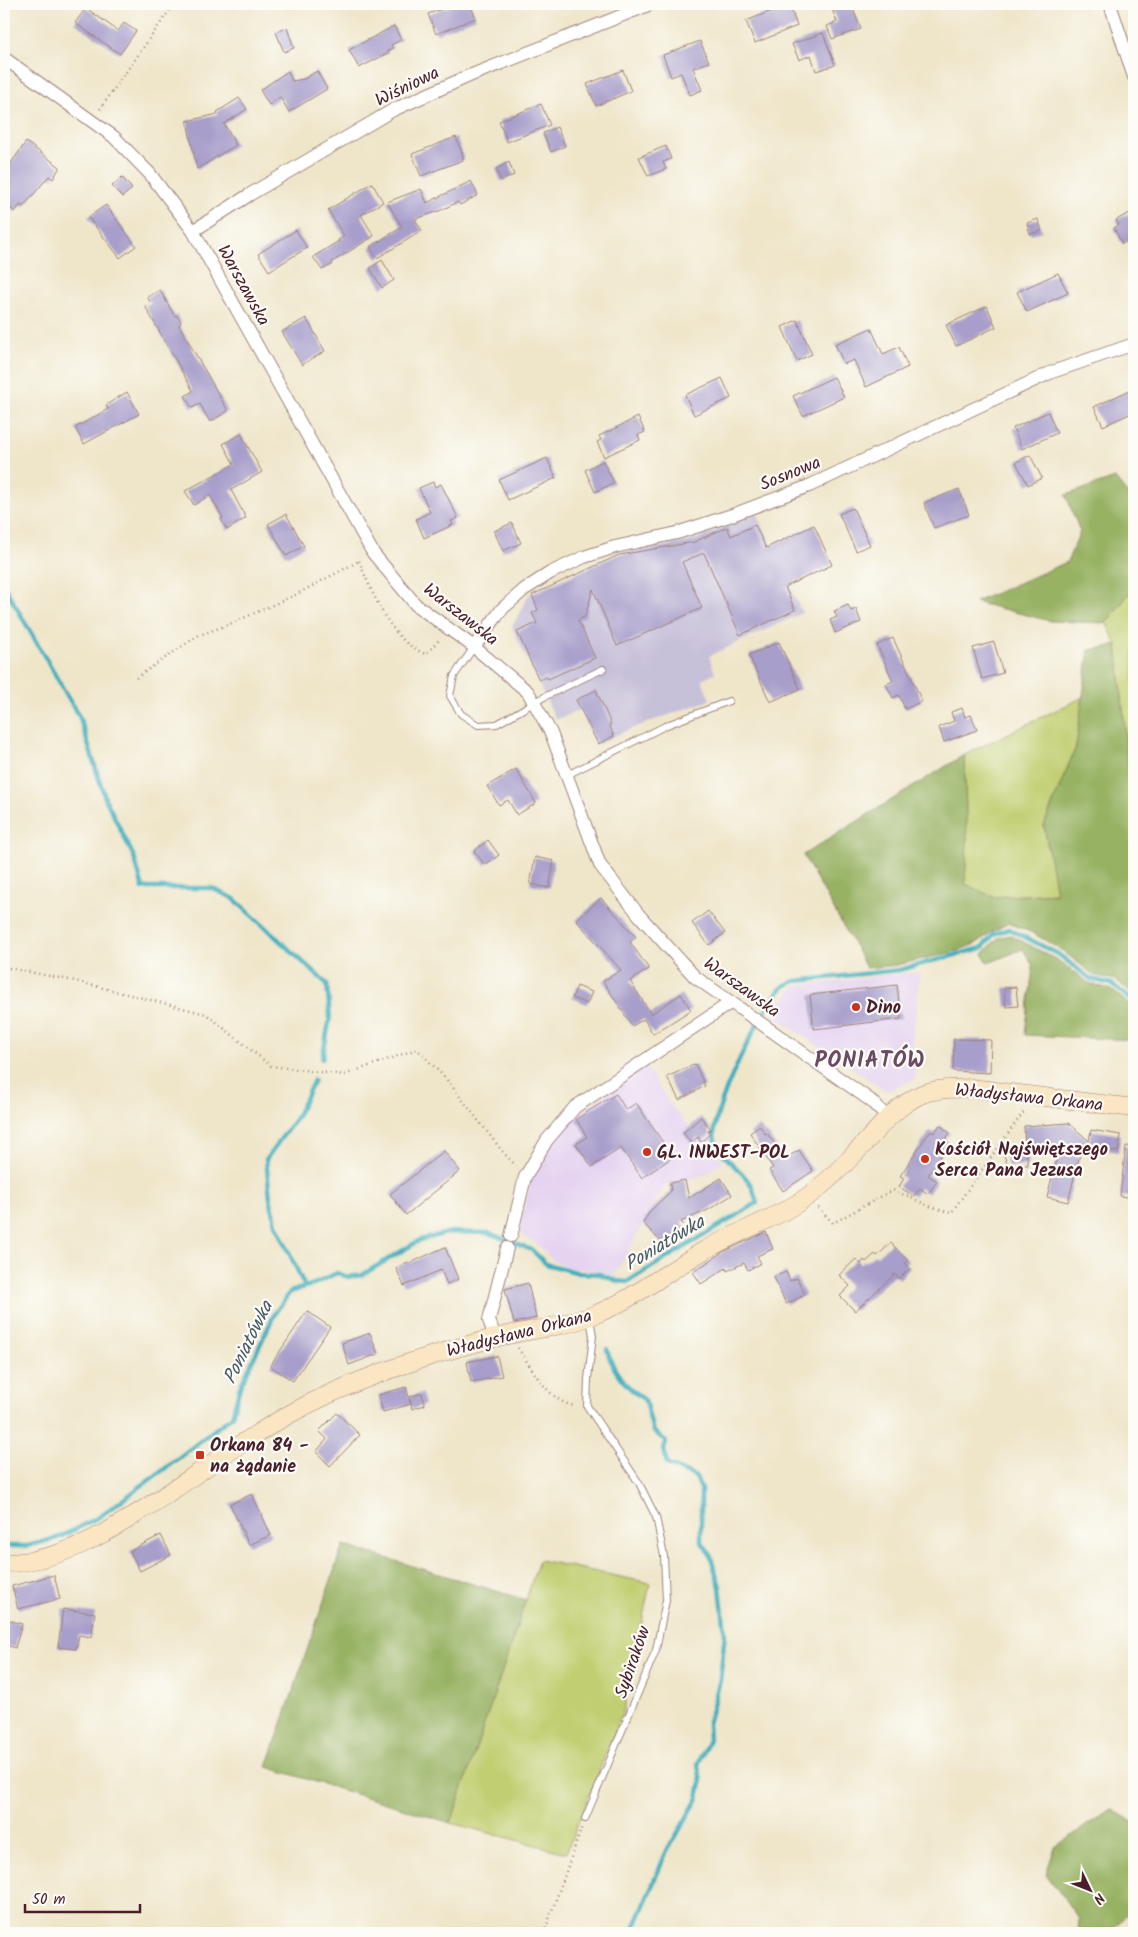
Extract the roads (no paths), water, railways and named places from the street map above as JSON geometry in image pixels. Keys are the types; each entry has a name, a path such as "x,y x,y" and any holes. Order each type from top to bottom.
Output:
{"street":[{"name":"Wiśniowa","path":"193,231 249,195 393,110 469,76 651,4"},
{"path":"1110,4 1134,77"},
{"name":"Warszawska","path":"4,58 114,137 150,174 193,231 373,553 416,605 474,647 528,692 551,733 600,865 639,915 695,977 870,1100 888,1118"},
{"name":"Sosnowa","path":"474,647 502,610 525,588 550,573 584,557 615,547 677,533 809,486 1052,372 1134,344"},
{"path":"502,1336 489,1320 525,1177 547,1140 575,1107 730,1003"},
{"name":"Władysława Orkana","path":"4,1562 33,1561 60,1554 86,1542 137,1514 288,1415 341,1389 438,1354 502,1336 589,1317 629,1299 704,1250 800,1202 829,1180 888,1118 904,1104 924,1093 971,1088 1134,1108"}],"lane":[{"path":"474,647 454,676 450,696 461,714 478,725 497,724 534,702 603,669"},
{"path":"567,775 667,725 729,701"},
{"name":"Sybiraków","path":"585,1819 656,1650 666,1600 664,1556 656,1517 639,1483 587,1406 593,1336 589,1317"}],"waterway":[{"path":"4,586 80,718 105,798 134,857 143,888 211,888 233,898 327,984 330,1017 322,1059"},
{"name":"Poniatówka","path":"4,1546 27,1546 60,1537 99,1517 232,1416 240,1387 275,1313 290,1292 314,1284 337,1273 348,1277 362,1275 420,1240 451,1232 489,1233 532,1250 546,1264 579,1273 600,1274 617,1281 627,1282 757,1203 752,1187 747,1179 718,1147 715,1140 715,1128 719,1109 738,1062 773,998 786,985 796,981 899,970 982,948 994,934 1009,929 1058,954 1091,979 1112,984 1134,1002"},
{"path":"305,1287 276,1224 270,1198 266,1159 296,1118 314,1080"},
{"path":"607,1349 616,1372 632,1390 645,1400 653,1431 666,1441 664,1449 667,1464 696,1477 701,1489 701,1541 710,1554 720,1587 725,1633 720,1680 708,1724 709,1740 698,1764 701,1782 698,1798 666,1853 632,1933"}],"place":[{"name":"Dino","path":"856,1007"},
{"name":"GL. INWEST-POL","path":"647,1152"},
{"name":"Kościół Najświętszego Serca Pana Jezusa","path":"925,1159"},
{"name":"Orkana 84 - na żądanie","path":"200,1455"}],"district":[{"name":"PONIATÓW","path":"870,1059"}]}
